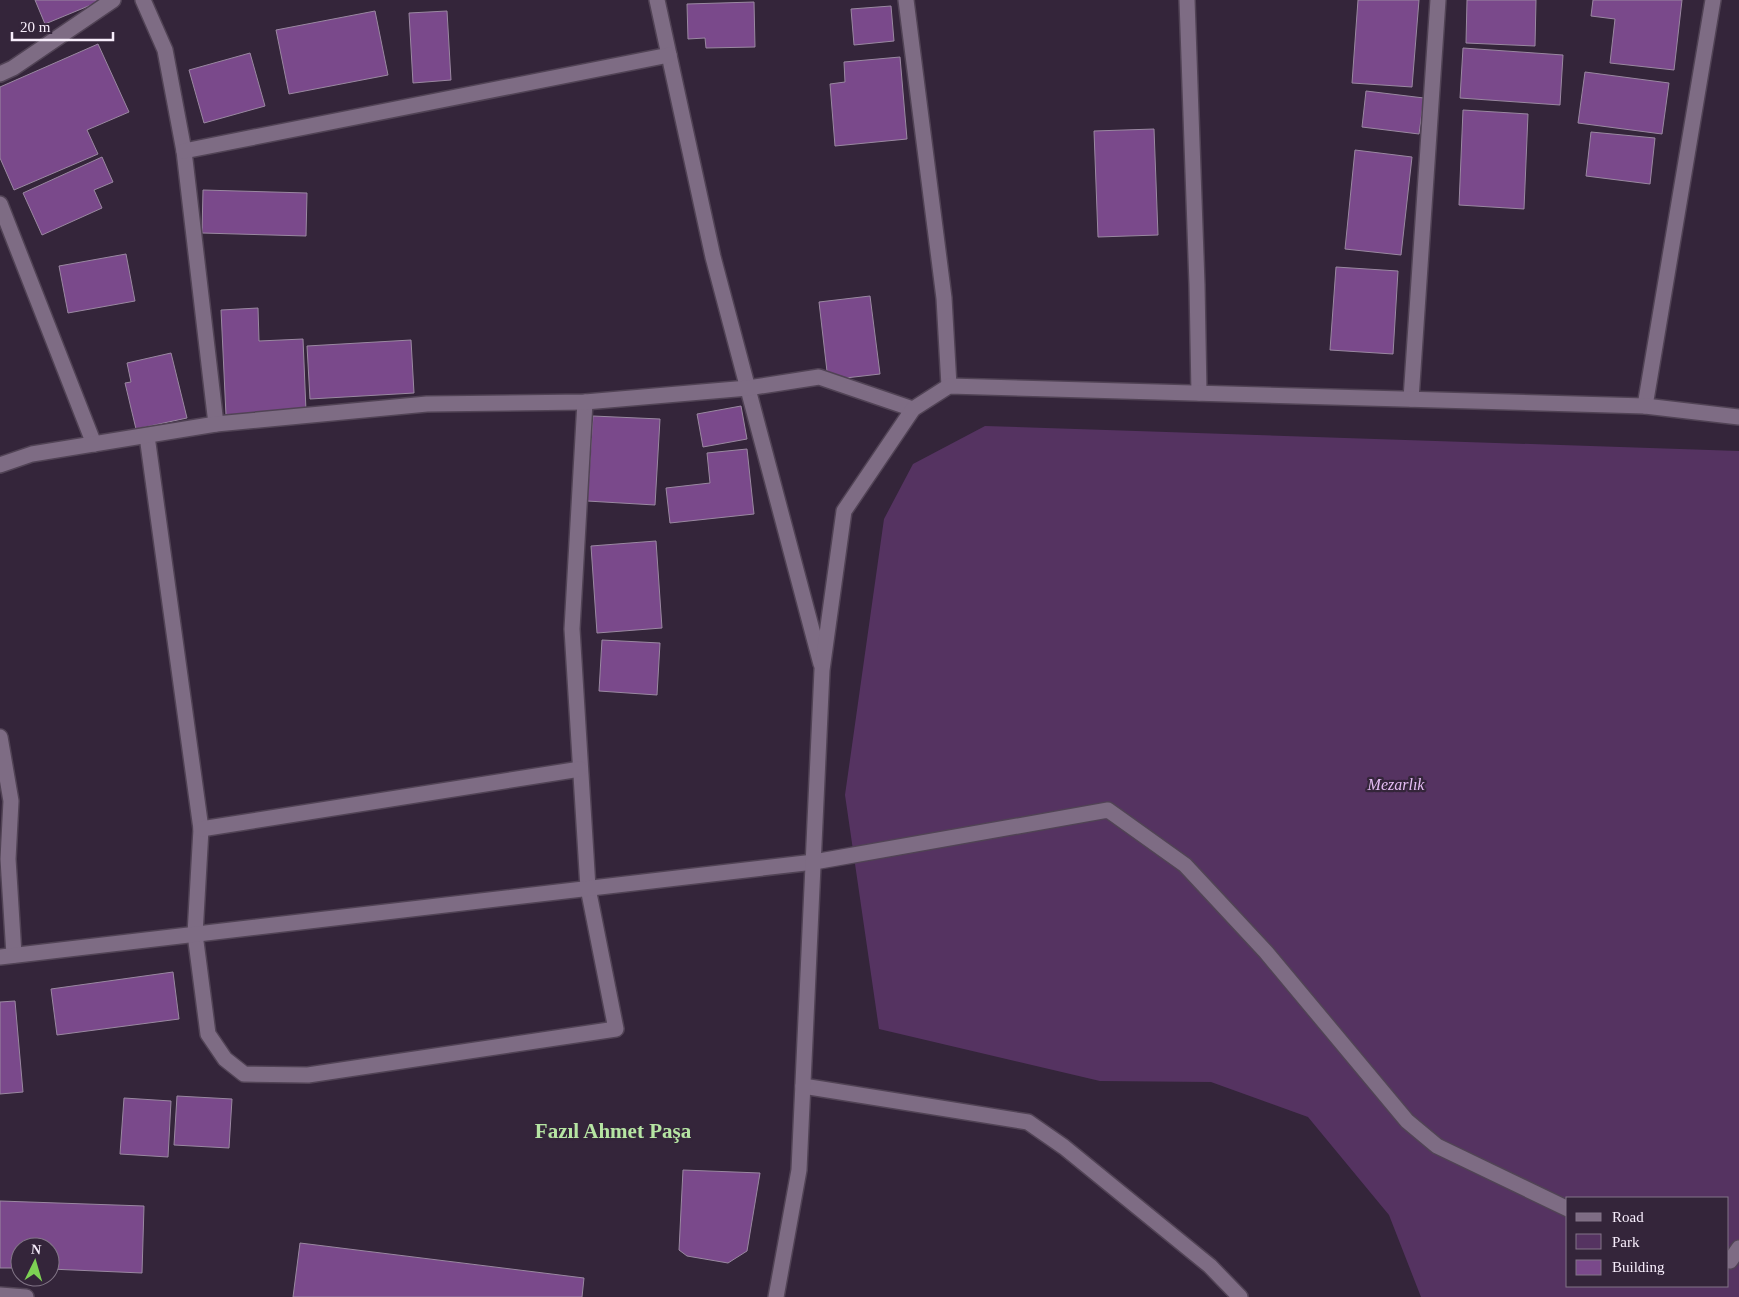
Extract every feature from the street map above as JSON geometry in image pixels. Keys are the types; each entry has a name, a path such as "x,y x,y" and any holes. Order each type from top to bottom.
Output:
{"street":[{"path":"0,74 13,68 113,0"},
{"path":"143,0 165,50 184,150 216,424"},
{"path":"657,0 713,256 822,670"},
{"path":"906,0 944,298 949,386"},
{"path":"1187,0 1199,393"},
{"path":"1410,399 1438,0"},
{"path":"1645,406 1713,0"},
{"path":"184,150 669,55"},
{"path":"0,204 94,444"},
{"path":"0,465 32,454 216,424 427,404 585,402 748,388 818,377 913,409"},
{"path":"775,1297 799,1170 822,670 844,511 913,409 949,386 1645,406 1739,417"},
{"path":"147,436 201,829 195,934 208,1034 225,1059 244,1074 308,1075 616,1029 588,888 572,629 585,402"},
{"path":"0,736 11,800 7,956 814,862 1108,810 1185,865 1266,952 1407,1121 1437,1146 1566,1208"},
{"path":"201,829 580,769"},
{"path":"803,1086 1028,1122 1064,1147 1210,1266 1240,1297"},
{"path":"1729,1260 1739,1248"},
{"path":"0,1295 26,1297"}],"green space":[{"name":"Mezarlık","path":"985,426 1739,451 1739,1297 1421,1297 1389,1215 1308,1117 1211,1082 1100,1081 879,1029 845,795 884,519 913,464"}],"building":[{"path":"35,0 103,0 45,24"},
{"path":"1358,0 1419,0 1412,87 1352,83"},
{"path":"1467,0 1536,0 1535,46 1466,43"},
{"path":"1593,0 1682,0 1674,70 1610,63 1615,19 1591,16"},
{"path":"754,2 755,47 706,48 705,38 688,39 687,4"},
{"path":"891,6 894,41 854,45 851,9"},
{"path":"375,11 388,75 289,94 276,30"},
{"path":"447,11 451,80 413,83 409,13"},
{"path":"98,44 129,112 87,130 98,154 14,190 0,158 0,87"},
{"path":"1463,48 1563,55 1560,105 1460,98"},
{"path":"250,53 265,106 204,123 189,70"},
{"path":"900,57 907,139 835,146 830,84 845,82 844,62"},
{"path":"1585,72 1669,83 1662,134 1578,123"},
{"path":"1366,91 1424,98 1419,134 1362,127"},
{"path":"1463,110 1528,114 1524,209 1459,205"},
{"path":"1154,129 1158,235 1098,237 1094,131"},
{"path":"1591,132 1655,138 1650,184 1586,176"},
{"path":"1355,150 1412,157 1401,255 1345,249"},
{"path":"102,157 113,182 94,190 102,208 42,235 23,193"},
{"path":"203,190 307,193 306,236 202,233"},
{"path":"126,254 135,301 68,313 59,266"},
{"path":"1336,267 1398,271 1393,354 1330,350"},
{"path":"870,296 880,374 828,380 819,302"},
{"path":"258,308 259,341 303,339 306,411 226,415 221,310"},
{"path":"411,340 414,393 310,399 307,346"},
{"path":"171,353 187,418 136,429 125,383 131,382 127,363"},
{"path":"741,406 747,439 703,447 697,414"},
{"path":"593,416 660,419 655,505 587,501"},
{"path":"747,449 754,514 670,523 666,488 710,483 707,453"},
{"path":"656,541 662,628 597,633 591,546"},
{"path":"602,640 660,643 657,695 599,691"},
{"path":"173,972 179,1019 57,1035 51,989"},
{"path":"15,1001 23,1092 0,1094 0,1002"},
{"path":"177,1096 232,1099 229,1148 174,1145"},
{"path":"124,1098 171,1101 168,1157 120,1154"},
{"path":"683,1170 760,1173 747,1251 728,1263 687,1256 679,1250"},
{"path":"0,1201 144,1206 142,1273 60,1269 60,1237 10,1237 10,1268 0,1268"},
{"path":"300,1243 584,1278 582,1297 293,1297"}],"district":[{"name":"Fazıl Ahmet Paşa","path":"613,1131"}]}
